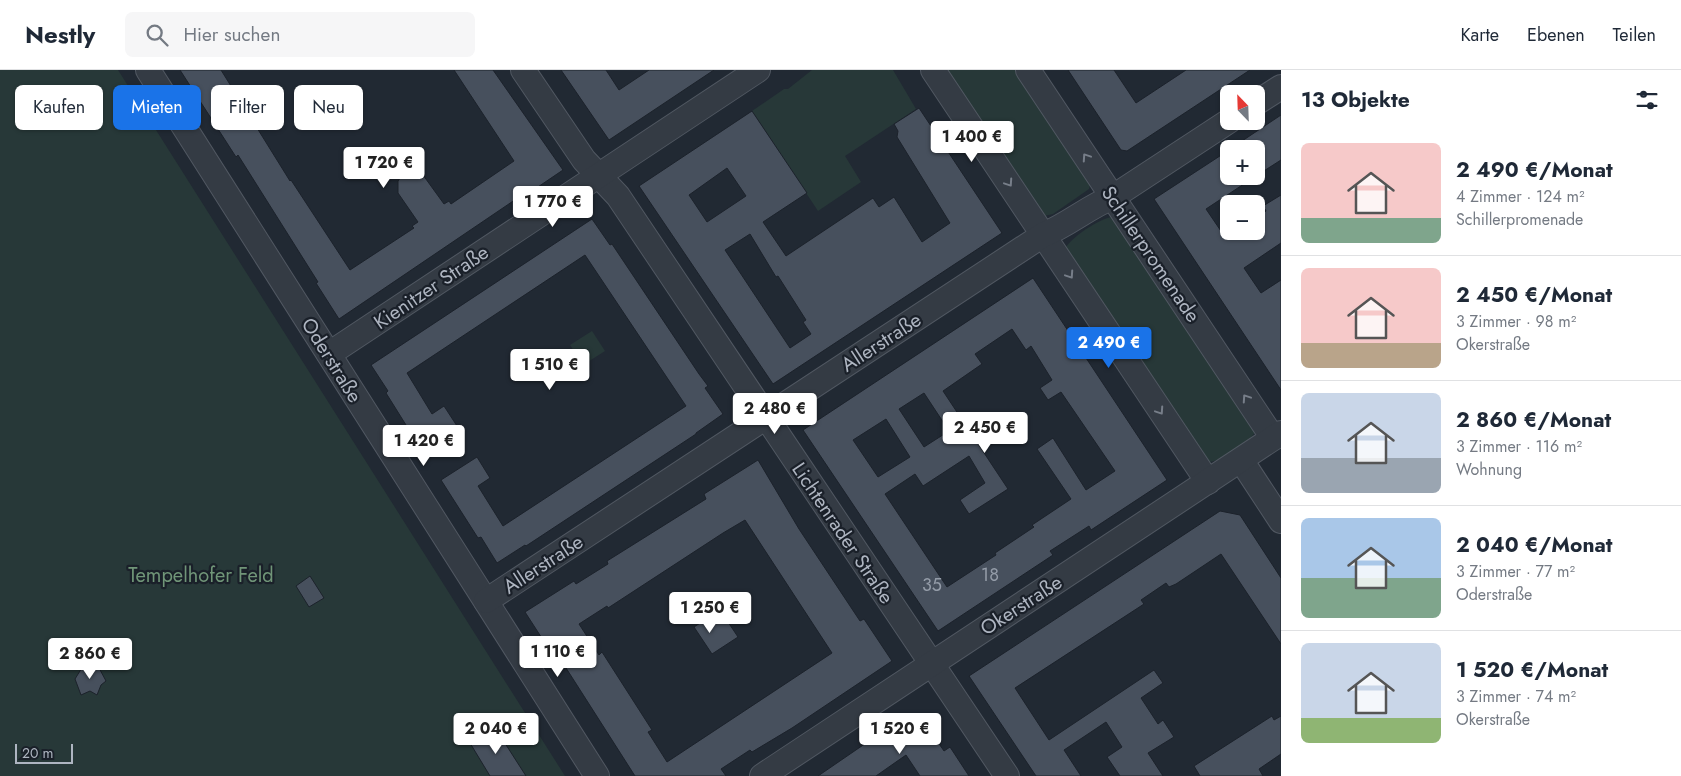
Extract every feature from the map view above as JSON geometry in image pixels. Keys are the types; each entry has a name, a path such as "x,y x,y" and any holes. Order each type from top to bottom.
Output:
{"street":[{"name":"Oderstraße","path":"148,70 597,776"},
{"name":"Lichtenrader Straße","path":"523,70 584,160 618,196 1007,776"},
{"name":"Kienitzer Straße","path":"329,354 758,70"},
{"path":"933,70 1208,482"},
{"name":"Schillerpromenade","path":"1028,70 1113,198 1277,436"},
{"path":"1265,97 1281,87"},
{"name":"Allerstraße","path":"486,601 1043,235 1059,229 1099,203 1113,198 1220,127"},
{"name":"Okerstraße","path":"762,776 1277,436"},
{"path":"1241,460 1281,521"}],"green space":[{"name":"Tempelhofer Feld","path":"0,70 118,70 127,85 113,85 113,130 156,130 565,776 0,776"},
{"path":"812,70 893,70 916,109 845,156 861,182 818,211 752,111 784,89 788,89"},
{"path":"941,70 1020,70 1090,185 1089,189 1053,214 1044,216"},
{"path":"1112,217 1255,432 1241,446 1220,459 1208,462 1065,249 1086,229"},
{"path":"592,331 605,351 583,365 570,345"}],"building":[{"path":"180,70 221,70 230,85 211,85 211,118 201,103 201,85 190,85"},
{"path":"454,70 493,70 563,170 529,193 528,191 339,319 316,283 318,282 238,155 236,157 219,130 258,130 350,270 414,228 412,226 418,222 398,193 398,181 403,174 415,171 423,175 444,204 449,201 451,204 514,161"},
{"path":"561,70 606,70 619,90 649,70 714,70 609,140"},
{"path":"1068,70 1114,70 1136,103 1186,70 1250,70 1227,85 1220,85 1220,90 1127,151 1121,150"},
{"path":"919,108 1002,233 773,384 639,186 752,111 807,193 763,222 786,256 873,198 879,207 894,197 922,242 950,223 897,137 898,131 894,124","holes":["727,168 746,196 707,222 689,195","750,234 776,277 778,276 806,320 803,322 811,334 790,348 725,250"]},
{"path":"1281,115 1281,160 1265,170 1265,140 1244,140 1258,130 1265,130 1265,126"},
{"path":"1220,156 1220,185 1242,185 1227,195 1220,195 1220,200 1206,209 1220,230 1220,240 1265,240 1265,205 1281,195 1281,243 1244,268 1261,293 1281,280 1281,390 1154,199"},
{"path":"592,219 610,245 612,244 708,386 705,388 723,414 696,434 526,546 497,563 481,537 478,538 441,480 477,457 490,478 478,486 503,526 686,406 585,255 407,373 432,414 444,406 457,426 421,449 371,365"},
{"path":"1033,278 1167,480 1091,530 1089,526 1050,551 1053,555 938,631 803,430","holes":["1012,329 1026,350 1031,346 1052,380 1040,388 1048,400 1061,392 1115,471 1086,490 1053,438 1037,449 1071,499 1032,525 1034,527 995,553 996,555 947,587 885,494 915,474 923,486 969,456 985,483 960,500 969,514 1008,489 943,391 982,364 975,354","924,393 949,431 924,447 899,409","886,419 910,457 878,477 853,440"]},
{"path":"758,460 799,529 860,621 864,619 892,661 792,728 752,752 750,750 721,769 726,776 635,776 559,657 556,660 525,612 574,581 576,584 608,564 607,561 706,499 704,494","holes":["745,520 832,653 667,762 648,732 652,730 602,652 599,655 579,624 607,606 608,608"]},
{"path":"1220,511 1240,515 1281,578 1281,644 1221,554 1176,584 1169,587 1166,583 1141,600 1144,604 1015,688 1049,740 1154,670 1163,683 1141,698 1158,724 1163,720 1174,737 1148,753 1163,776 1120,776 1107,757 1122,747 1106,722 1064,750 1081,776 1036,776 969,676"},
{"path":"310,576 324,598 309,607 296,586"},
{"path":"720,610 738,637 712,654 694,627"},
{"path":"83,666 92,668 98,666 106,681 101,685 97,695 90,691 81,695 75,679"},
{"path":"1272,716 1274,720 1281,716 1281,754 1259,769 1263,776 1200,776 1194,766"},
{"path":"922,719 944,751 950,747 969,776 920,776 906,755 876,776 818,776 888,728 894,738"},
{"path":"494,726 526,776 490,776 470,743"}]}
